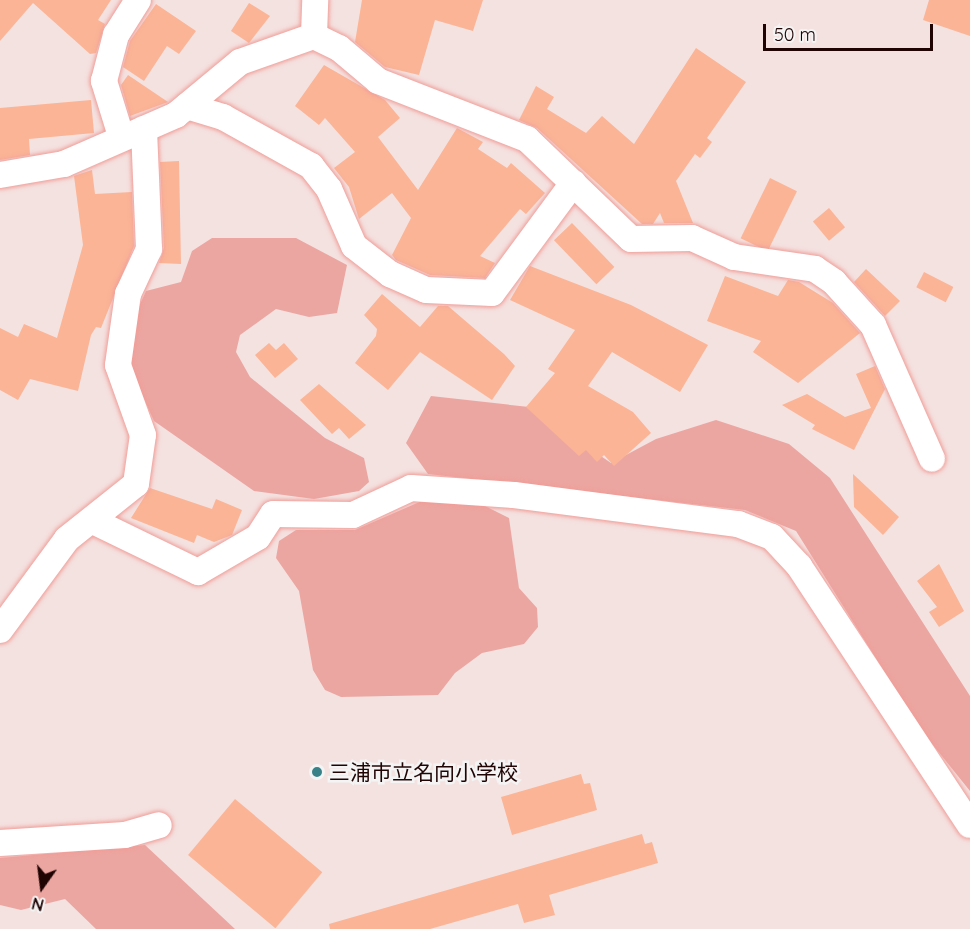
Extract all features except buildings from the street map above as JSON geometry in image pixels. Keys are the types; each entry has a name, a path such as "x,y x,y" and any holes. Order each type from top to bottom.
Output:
{"street":[{"path":"0,630 67,539 93,521 136,484 143,459 143,435 118,365 128,294 149,249 132,133 104,81 116,35 138,0"},
{"path":"314,36 315,0"},
{"path":"0,175 64,164 187,106 240,62 314,36 339,48 378,81 527,139 631,239 692,238 734,257 815,269 834,282 873,325 932,459"},
{"path":"187,106 232,121 311,166 329,189 354,246 390,274 426,291 492,293 573,183"},
{"path":"93,521 198,572 258,537 273,514 353,515 411,488 514,495 738,524 772,537 799,566 970,825"},
{"path":"0,843 125,835 159,825"}],"shaded area":[{"path":"212,238 296,238 347,265 337,313 309,317 276,309 240,335 236,352 250,377 325,438 364,458 369,482 359,491 314,499 254,491 154,421 130,368 128,331 146,291 181,282 192,251"},
{"path":"431,396 529,407 611,463 656,439 716,420 789,444 830,478 970,696 970,791 921,730 796,531 745,510 428,474 406,443"},
{"path":"424,500 481,504 509,518 519,588 537,608 538,627 524,644 482,653 455,673 438,695 341,697 325,690 313,670 299,591 276,558 279,541 296,530 355,530"},
{"path":"145,845 235,929 96,929 65,899 21,910 0,905 0,858"}],"place":[{"name":"三浦市立名向小学校","path":"317,772"}]}
